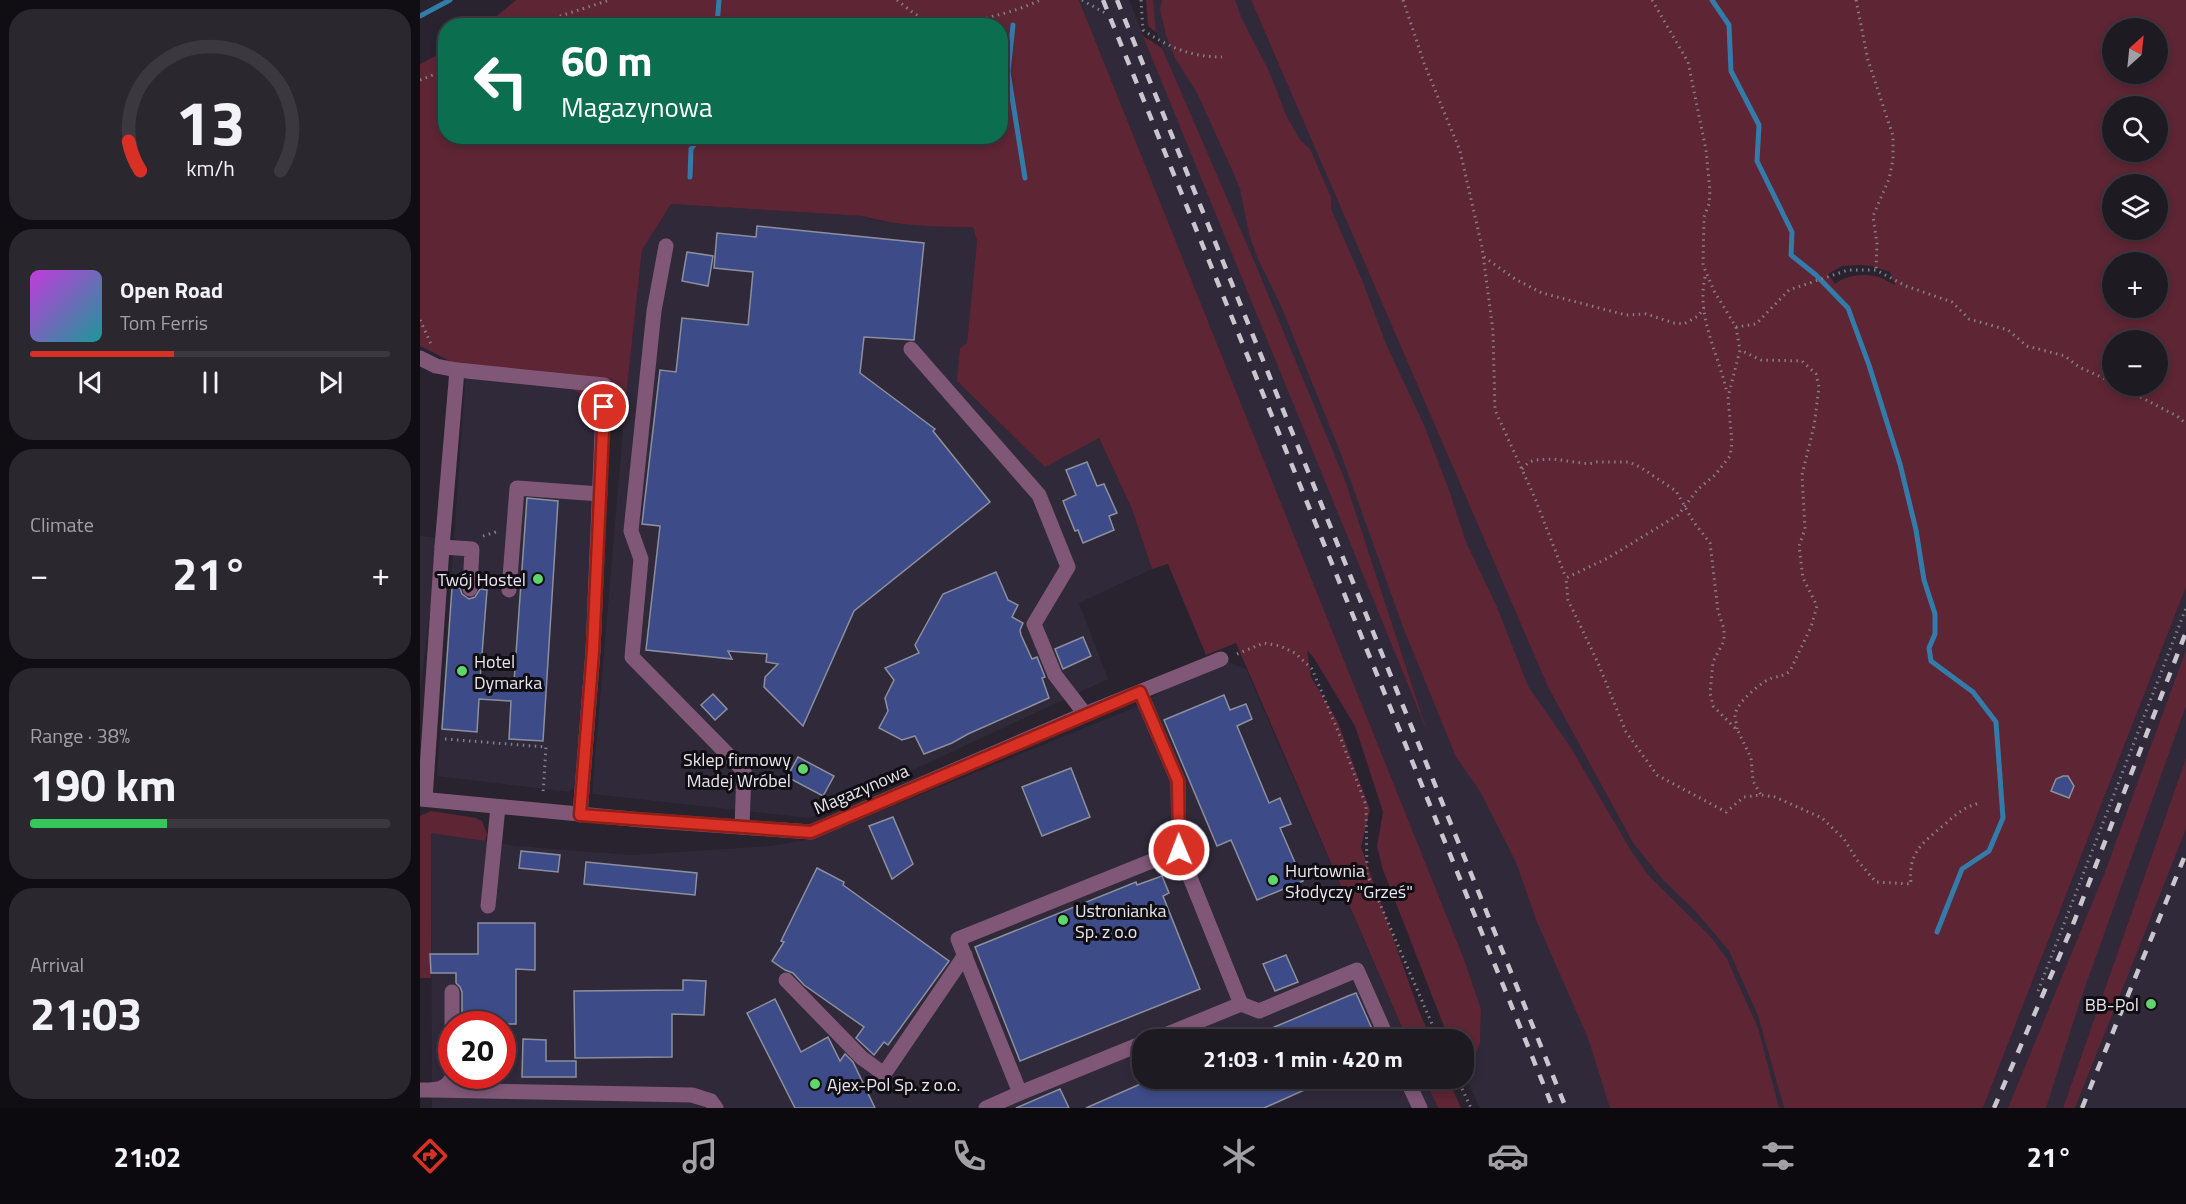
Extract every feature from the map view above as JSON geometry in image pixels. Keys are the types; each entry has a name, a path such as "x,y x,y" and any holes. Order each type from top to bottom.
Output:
{"lane":[{"path":"666,246 654,311 631,531 641,559 632,657 744,771 742,827"},
{"path":"910,349 1039,495 1068,567 1034,624 1055,675 1085,714"},
{"path":"420,358 436,366 457,370 604,385 593,651 580,815"},
{"path":"423,799 430,738 442,547 457,370"},
{"path":"509,590 517,488 600,494"},
{"path":"442,547 472,549 470,589"},
{"name":"Magazynowa","path":"423,799 580,815 811,832 1085,714 1221,660"},
{"path":"1140,692 1178,781 1179,850 1241,1004"},
{"path":"488,906 498,807"},
{"path":"1020,1093 958,939 1179,850"},
{"path":"786,980 862,1058 884,1074 964,955"},
{"path":"1180,1029 1241,1004 1259,1011 1357,970 1383,1029"},
{"path":"452,992 452,1011"},
{"path":"986,1108 1132,1047"},
{"path":"1411,1089 1420,1108"},
{"path":"426,1090 693,1095 711,1101 717,1108"}],"path":[{"path":"556,18 610,0"},
{"path":"897,0 913,13 924,18"},
{"path":"984,18 1014,11 1040,0"},
{"path":"1082,0 1105,13"},
{"path":"1141,0 1143,30 1164,44 1193,54 1222,57"},
{"path":"1403,0 1424,63 1460,152 1484,257 1493,331 1495,410 1522,469 1566,578 1568,600 1598,663 1626,732 1657,775 1726,812 1744,797 1761,795 1775,797 1822,818 1844,839 1857,860 1876,882 1911,884 1910,868 1919,846 1957,812 1980,803"},
{"path":"1652,0 1688,62 1703,139 1710,191 1709,204 1704,217 1702,265 1736,327 1740,350 1728,397"},
{"path":"1856,0 1868,60 1893,136 1893,159 1889,179 1876,204 1873,216 1877,244 1876,270"},
{"path":"420,80 438,73"},
{"path":"1484,257 1515,279 1542,293 1626,315 1646,314 1684,324 1698,316 1704,308"},
{"path":"1736,327 1756,324 1789,290 1848,270 1876,270 1906,286 1952,302 1969,319 2008,330 2027,346 2065,356 2079,367 2102,377"},
{"path":"1566,578 1608,558 1678,515 1698,489 1715,475 1730,456 1732,443 1728,397 1704,308 1703,288 1706,275"},
{"path":"1740,350 1761,360 1802,361 1816,374 1820,394 1802,475 1805,529 1799,546 1803,578 1817,606 1815,617 1790,671 1784,676 1766,681 1749,694 1738,707 1735,715 1738,731 1751,758 1753,781 1761,795"},
{"path":"2138,396 2177,416 2186,424"},
{"path":"1522,469 1535,460 1553,459 1589,464 1629,462 1670,485 1710,543 1718,611 1724,629 1724,641 1713,662 1710,693 1713,706 1738,731"},
{"path":"472,549 482,537 514,528"},
{"path":"2038,991 2186,608"},
{"path":"1221,660 1264,644 1280,646 1295,653 1312,669 1366,805 1367,873 1434,1029"},
{"path":"430,738 546,747 542,797"},
{"path":"1462,1089 1471,1108"}],"shaded area":[{"path":"516,0 1079,0 1464,959 1481,1009 1480,1043 1474,1058 1474,1029 1445,1029 1383,870 1377,846 1383,812 1355,726 1314,658 1307,650 1311,677 1338,722 1370,810 1361,847 1427,1029 1403,1029 1236,643 1206,655 1168,564 1152,569 1132,509 1099,438 1045,467 957,381 960,348 967,343 977,241 973,227 903,224 862,216 671,204 642,250 625,406 603,409 554,377 452,362 420,346 420,64 438,55 438,144 1008,144 1008,18 494,18"},
{"path":"1079,0 1129,0 1423,719 1345,480 1155,28 1153,0 1251,0 1548,687 1633,843 1662,879 1696,912 1729,951 1758,1016 1784,1108 1480,1108 1471,1089 1474,1089 1474,1058 1480,1043 1481,1009 1464,959"},
{"path":"1146,0 1153,0 1156,32 1148,26"},
{"path":"1162,0 1235,0 1242,19 1269,71 1286,115 1300,140 1310,149 1331,197 1331,209 1362,280 1386,344 1424,425 1466,542 1497,607 1528,686 1571,748 1630,849 1649,876 1711,937 1727,959 1758,1028 1779,1108 1610,1108 1588,1038 1537,922 1516,862 1480,791 1456,757 1403,627 1341,454 1281,306 1250,238 1240,189 1197,93 1175,58 1166,35 1160,10"},
{"path":"1251,0 2186,0 2186,587 1983,1108 1784,1108 1758,1016 1729,951 1696,912 1662,879 1633,843 1548,687","holes":["1860,265 1890,272 1895,285 1867,275 1850,277 1835,284 1828,274 1842,266"]},
{"path":"1143,36 1162,48 1345,480 1427,731"},
{"path":"671,204 862,216 878,221 973,227 977,241 967,344 960,348 1099,438 1132,509 1152,569 1079,603 1108,679 810,818 592,794 625,406 642,250"},
{"path":"466,371 554,377 603,409 577,785 569,792 437,776"},
{"path":"420,536 439,538 420,692"},
{"path":"2186,587 2186,758 2063,1108 1983,1108"},
{"path":"2186,650 2186,706 2080,1001 2046,1108 2008,1108 2105,872"},
{"path":"1221,659 1246,669 1403,1029 1132,1029 1132,1089 1429,1089 1438,1108 432,1108 431,832 516,846 631,855 770,846 812,839 1131,709"},
{"path":"2186,758 2186,829 2075,1108 2063,1108"},
{"path":"431,811 476,818 482,821 487,834 485,841 431,833 431,978 420,978 420,816"},
{"name":"BB-Pol","path":"2186,829 2186,1108 2075,1108 2152,911"},
{"path":"1429,1089 1452,1089 1461,1108 1438,1108"}],"building":[{"path":"757,226 924,243 914,340 864,337 860,373 935,429 933,431 990,502 854,611 803,726 764,687 765,677 778,664 766,662 767,654 728,651 732,659 646,650 660,526 642,524 660,370 676,372 682,318 748,325 753,272 714,268 717,233 756,237"},
{"path":"687,252 713,256 708,286 682,281"},
{"path":"1087,462 1097,486 1104,484 1117,513 1109,516 1114,530 1083,543 1078,530 1075,531 1063,501 1076,495 1066,470"},
{"path":"527,498 558,501 543,741 509,739 511,701 479,699 477,732 442,729 452,588 460,588 462,594 469,599 475,597 480,589 487,590 480,680 514,682"},
{"path":"996,572 1008,600 1018,605 1012,617 1023,623 1020,630 1021,635 1032,659 1037,657 1045,677 1042,678 1049,698 924,754 915,736 902,740 879,728 888,711 885,698 894,680 885,668 919,653 915,645 943,594"},
{"path":"1083,637 1091,656 1063,669 1055,649"},
{"path":"713,694 727,709 715,720 701,705"},
{"path":"1224,695 1230,710 1246,704 1252,719 1237,726 1269,803 1280,798 1291,824 1280,828 1303,881 1257,900 1231,840 1217,846 1164,720"},
{"path":"798,757 834,776 823,796 787,777"},
{"path":"1071,768 1090,817 1042,836 1022,787"},
{"path":"2068,776 2074,786 2069,798 2051,791 2056,779"},
{"path":"893,817 913,864 892,879 869,826"},
{"path":"521,851 560,855 558,872 519,868"},
{"path":"586,862 697,873 695,895 584,884"},
{"path":"817,868 844,882 843,885 949,961 888,1045 884,1042 874,1055 856,1038 864,1027 804,985 793,973 772,961 784,942 781,941"},
{"path":"1162,876 1169,893 1163,896 1200,989 1020,1061 975,947 1136,882 1137,885"},
{"path":"478,923 535,923 535,970 516,969 516,1011 462,1011 462,992 456,983 456,973 431,973 430,954 478,954"},
{"path":"1286,955 1298,982 1275,991 1263,964"},
{"path":"683,980 706,981 704,1015 672,1014 672,1057 575,1058 574,991 683,990"},
{"path":"1356,993 1372,1029 1270,1029"},
{"path":"775,999 801,1052 828,1037 840,1061 845,1054 853,1062 875,1108 795,1108 747,1013"},
{"path":"523,1039 546,1040 546,1061 576,1061 576,1077 522,1077"},
{"path":"1132,1088 1306,1089 1264,1108 1086,1108"},
{"path":"1060,1089 1069,1108 1016,1108"}],"waterway":[{"path":"420,16 450,0"},
{"path":"718,18 719,0"},
{"path":"1712,0 1729,25 1731,71 1759,125 1757,161 1792,232 1791,255 1816,275 1848,308 1869,365 1900,464 1916,530 1924,580 1935,614 1935,634 1929,648 1931,661 1973,692 1996,722 2003,818 1989,851 1962,869 1937,932"},
{"path":"1013,25 1008,72 1025,178"},
{"path":"690,177 691,149 695,144"}],"railway":[{"path":"1103,0 1553,1108"},
{"path":"1117,0 1566,1108"},
{"path":"1994,1108 2072,927 2186,632"},
{"path":"2082,1108 2186,853"}],"place":[{"name":"Twój Hostel","path":"538,579"},
{"name":"Hotel Dymarka","path":"462,671"},
{"name":"Sklep firmowy Madej Wróbel","path":"803,769"},
{"name":"Hurtownia Słodyczy \"Grześ\"","path":"1273,880"},
{"name":"Ustronianka Sp. z o.o","path":"1063,920"},
{"name":"BB-Pol","path":"2151,1004"},
{"name":"Ajex-Pol Sp. z o.o.","path":"815,1084"}],"route":[{"path":"604,407 593,651 580,815 811,832 1140,692 1178,781 1179,850"}]}
